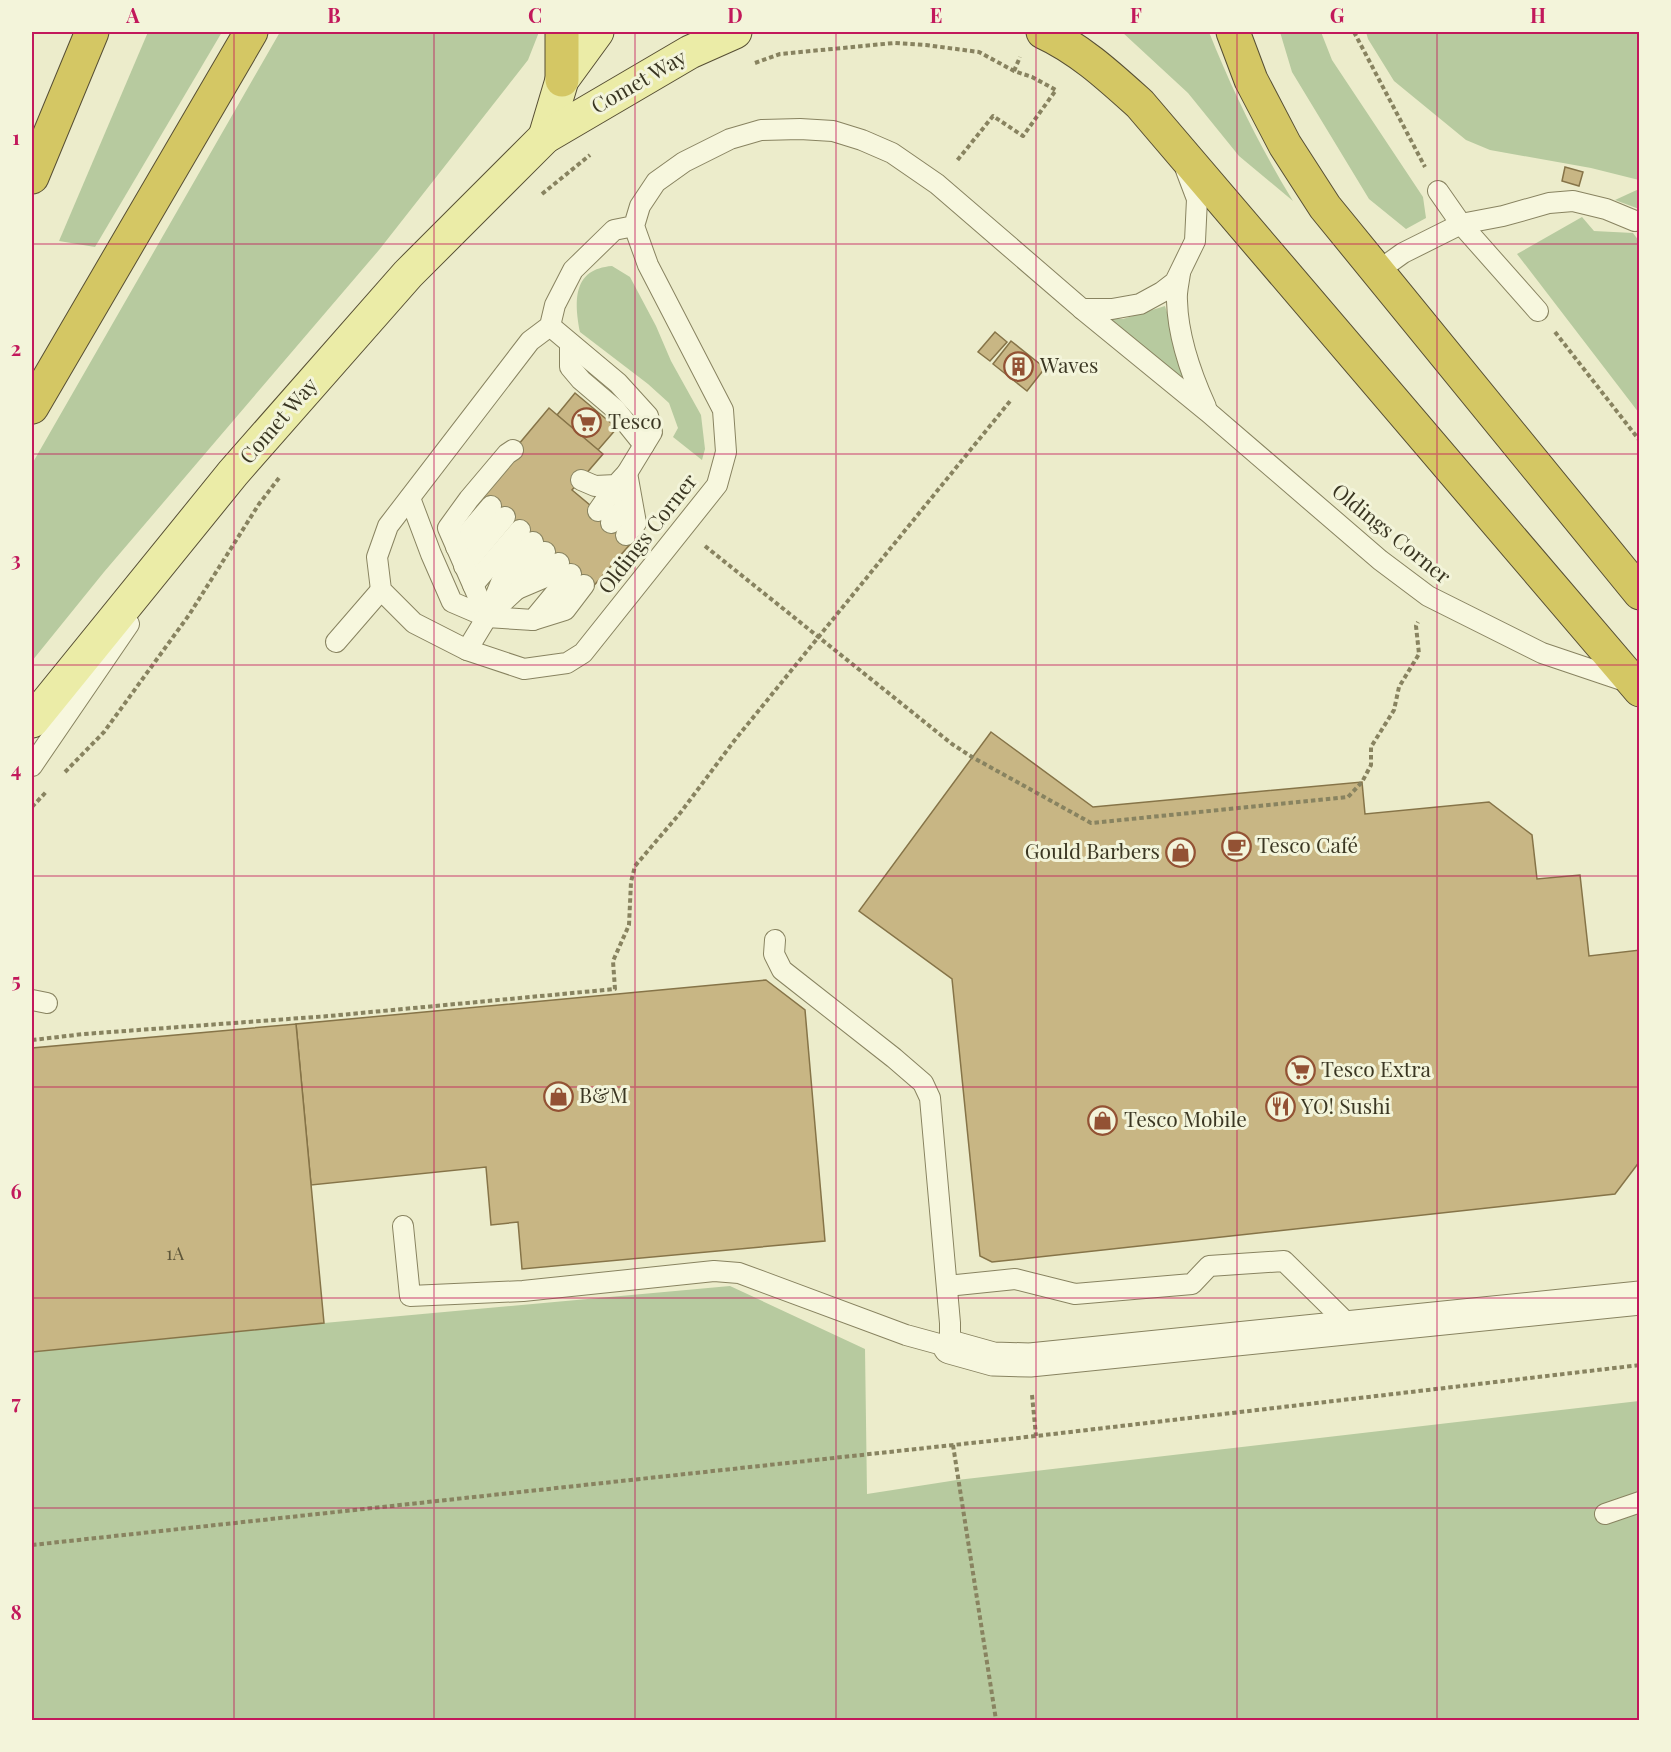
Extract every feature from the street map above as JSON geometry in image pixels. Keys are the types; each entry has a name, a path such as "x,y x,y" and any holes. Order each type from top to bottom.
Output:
{"highway":[{"path":"32,177 92,32"},
{"path":"32,407 251,32"},
{"path":"562,32 562,80"},
{"path":"1043,32 1100,68 1140,104 1637,687"},
{"path":"1233,32 1251,80 1284,145 1325,207 1640,593"}],"main road":[{"name":"Comet Way","path":"545,137 562,80 597,32"},
{"name":"Comet Way","path":"32,721 233,473 408,274 545,137 690,52 735,32"}],"street":[{"path":"950,1347 993,1359 1030,1360 1640,1298"}],"lane":[{"name":"Oldings Corner","path":"381,590 414,623 467,650 524,669 567,663 591,644 717,485 726,452 723,410 648,265 634,225 640,206 656,182 684,162 730,139 761,130 833,131 892,153 937,184 1380,560 1428,596 1542,653 1637,687"},
{"name":"Oldings Corner","path":"1082,309 1112,309 1140,304 1162,292 1174,282 1196,241 1197,199 1179,151"},
{"path":"1438,191 1461,224 1538,310"},
{"path":"1378,271 1404,253 1461,224 1503,216 1549,203 1573,201 1606,209 1635,221"},
{"path":"336,642 381,590 377,557 388,526 530,341 550,326 555,304 573,270 614,230 634,225"},
{"name":"Oldings Corner","path":"1181,270 1176,300 1184,344 1191,375 1208,412"},
{"path":"550,326 570,344 570,367 581,380 615,409 644,445 622,479 594,501 624,508 622,479"},
{"path":"487,617 448,528 507,453 513,450"},
{"path":"32,766 233,473"},
{"path":"410,498 452,603 487,617 533,620 565,610 538,546"},
{"path":"487,617 517,589 538,546"},
{"path":"456,547 538,546"},
{"path":"467,650 487,617 502,580 538,546"},
{"path":"464,566 538,546"},
{"path":"473,585 538,546"},
{"path":"403,1226 410,1296 524,1291 714,1271 739,1273 906,1335 950,1347 947,1286 930,1098 923,1083 782,970 774,954 775,940"},
{"path":"947,1286 1015,1279 1075,1294 1192,1284 1209,1266 1284,1261 1351,1328"},
{"path":"1605,1514 1640,1502"}],"path":[{"path":"1354,32 1438,191"},
{"path":"749,65 780,54 894,43 926,45 979,52 1014,70 1032,76 1056,90 1023,136 993,116 937,184"},
{"path":"541,194 595,150"},
{"path":"1538,310 1640,441"},
{"path":"32,1040 329,1016 615,989 612,961 629,925 631,882 635,866 681,812 819,636 1011,400"},
{"path":"64,774 110,723 189,615 259,504 281,476"},
{"path":"683,529 952,744 972,758 1091,823 1348,797 1362,782 1371,765 1371,747 1394,710 1399,687 1419,654 1416,626 1428,596"},
{"path":"32,807 48,790"},
{"path":"32,1544 1036,1436 1640,1365"},
{"path":"1032,1390 1036,1436"},
{"path":"953,1445 996,1720"}],"green space":[{"path":"148,32 222,32 95,247 59,241"},
{"path":"280,32 539,32 528,60 379,250 104,572 32,661 32,464"},
{"path":"1122,32 1209,32 1247,118 1293,201 1239,156 1188,93"},
{"path":"1280,32 1321,32 1332,60 1423,197 1426,218 1406,229 1369,199 1292,72"},
{"path":"1366,32 1639,32 1639,180 1591,168 1490,150 1466,140 1394,81"},
{"path":"1639,189 1639,209 1615,200"},
{"path":"1582,217 1594,231 1633,233 1639,241 1639,413 1517,254"},
{"path":"612,266 630,277 656,326 671,361 701,415 705,449 702,460 673,437 678,428 669,403 580,332 577,309 579,288 590,273 599,268"},
{"path":"1165,306 1192,392 1103,317 1123,319"},
{"path":"730,1286 865,1349 867,1494 957,1480 1639,1401 1639,1720 32,1720 32,1352"}],"building":[{"path":"1565,167 1583,172 1579,186 1562,181"},
{"path":"995,332 1007,342 990,361 978,352"},
{"name":"Waves","path":"1011,341 1045,368 1027,391 993,364"},
{"name":"Tesco","path":"575,393 617,428 598,450 557,415"},
{"name":"Tesco","path":"549,408 603,454 572,490 633,541 590,590 477,494"},
{"name":"Tesco Extra","path":"991,732 1093,807 1362,782 1365,814 1489,802 1532,835 1537,879 1580,875 1589,956 1640,950 1640,1161 1615,1194 992,1262 980,1256 952,979 859,911"},
{"name":"B&M","path":"766,980 805,1010 825,1241 522,1269 518,1222 491,1225 486,1167 311,1185 296,1024"},
{"path":"296,1024 324,1323 32,1352 32,1048"}],"place":[{"name":"Waves","path":"1019,366"},
{"name":"Tesco","path":"587,422"},
{"name":"Tesco Café","path":"1236,846"},
{"name":"Gould Barbers","path":"1181,852"},
{"name":"Tesco Extra","path":"1300,1070"},
{"name":"B&M","path":"558,1096"},
{"name":"YO! Sushi","path":"1280,1107"},
{"name":"Tesco Mobile","path":"1103,1120"}]}
